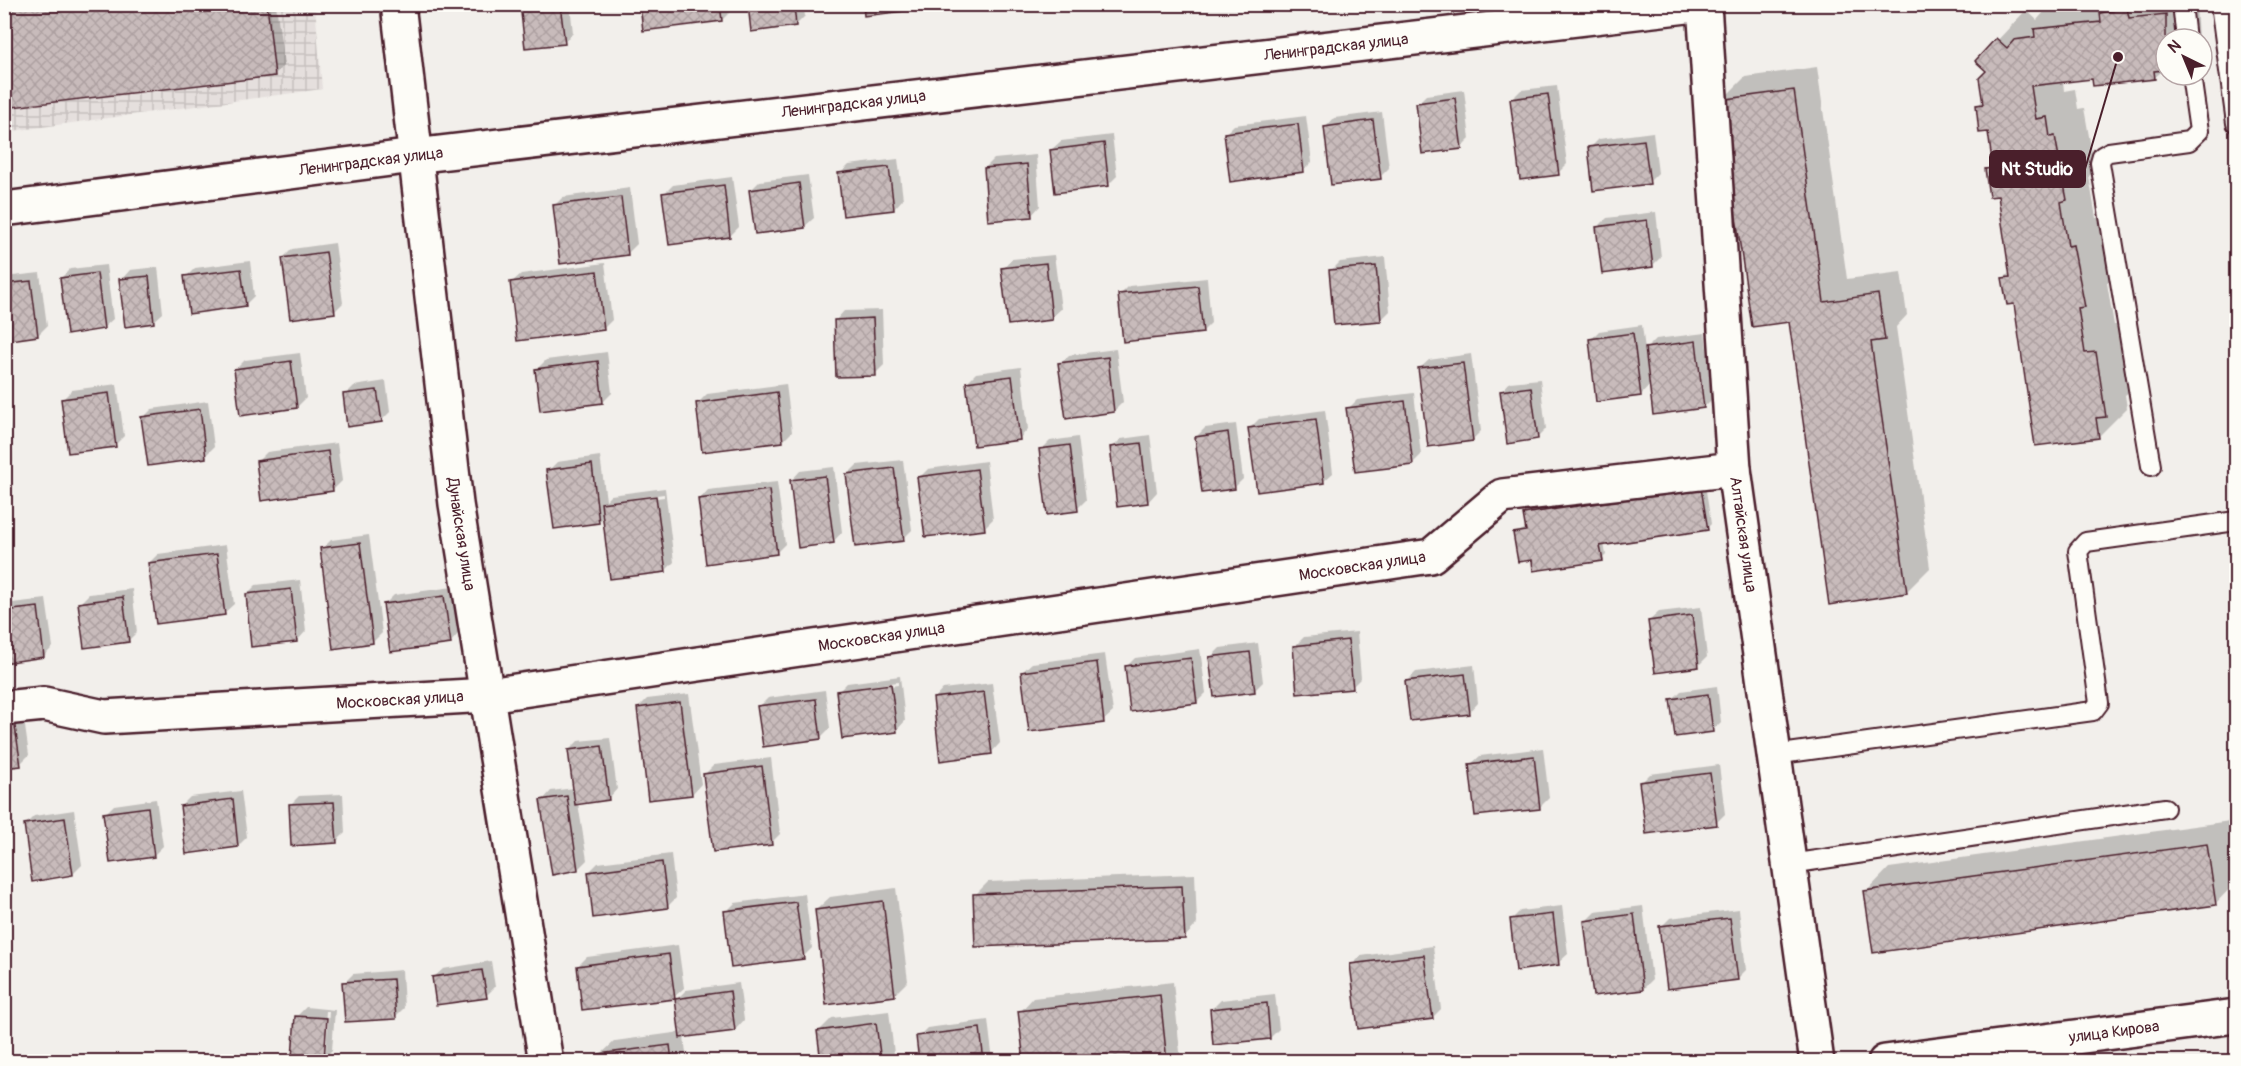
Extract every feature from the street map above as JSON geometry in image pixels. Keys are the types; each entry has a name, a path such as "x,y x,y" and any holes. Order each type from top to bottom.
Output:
{"street":[{"name":"Дунайская улица","path":"398,4 456,504 546,1062"},
{"name":"Ленинградская улица","path":"4,209 414,156 1704,4"},
{"name":"Алтайская улица","path":"1704,4 1734,469 1817,1062"},
{"name":"Московская улица","path":"4,708 44,704 104,717 488,695 1431,556 1502,496 1734,469"},
{"name":"улица Кирова","path":"1885,1062 2236,1016"}],"lane":[{"path":"2182,4 2185,27"},
{"path":"2220,4 2236,123"},
{"path":"2151,466 2100,163 2102,156 2109,152 2189,141 2195,137 2199,131 2193,87"},
{"path":"1774,755 2093,711 2099,703 2078,551 2081,545 2086,542 2236,521"},
{"path":"1790,864 2164,808"}],"shaded area":[{"path":"4,5 315,5 322,89 5,132"}],"building":[{"path":"4,4 267,4 275,76 4,108"},
{"path":"520,4 560,4 565,44 525,48"},
{"path":"640,4 720,4 722,21 643,31"},
{"path":"748,4 794,4 796,26 751,32"},
{"path":"863,4 929,4 929,8 864,16"},
{"path":"2127,8 2129,18 2166,14 2166,27 2154,27 2154,79 2093,86 2092,79 2031,86 2036,119 2047,117 2050,137 2055,136 2067,200 2061,202 2068,246 2073,245 2085,307 2078,308 2085,353 2096,352 2106,417 2096,418 2099,438 2035,446 2014,304 2007,305 2002,278 2010,277 1998,196 1989,197 1985,169 1993,168 1988,132 1979,133 1976,105 1983,104 1979,78 1986,71 1975,61 1996,38 2007,48 2014,40 2035,37 2034,29 2101,22 2100,13"},
{"path":"1794,90 1824,302 1878,294 1885,340 1871,342 1907,593 1829,605 1789,322 1752,327 1719,100"},
{"path":"1548,94 1559,175 1520,180 1510,99"},
{"path":"1455,98 1462,149 1422,154 1416,103"},
{"path":"1373,120 1381,179 1331,185 1324,127"},
{"path":"1298,124 1304,172 1230,182 1224,133"},
{"path":"1644,140 1650,184 1593,191 1588,147"},
{"path":"1104,143 1109,186 1055,193 1050,150"},
{"path":"1027,164 1032,217 988,221 984,168"},
{"path":"889,167 894,210 843,216 838,173"},
{"path":"799,183 805,228 755,234 749,190"},
{"path":"724,185 730,237 669,245 662,193"},
{"path":"621,197 628,255 560,264 553,205"},
{"path":"1647,220 1653,267 1602,274 1596,227"},
{"path":"326,252 335,313 290,319 282,258"},
{"path":"1046,263 1052,320 1008,325 1001,268"},
{"path":"1376,266 1381,321 1334,325 1329,270"},
{"path":"241,269 246,306 189,314 184,276"},
{"path":"597,271 604,330 517,341 510,282"},
{"path":"97,273 104,329 67,335 60,278"},
{"path":"149,276 154,323 125,327 119,279"},
{"path":"31,281 38,336 4,341 4,284"},
{"path":"1198,286 1203,333 1123,342 1118,294"},
{"path":"873,318 876,376 836,377 834,320"},
{"path":"1633,333 1641,396 1596,402 1589,339"},
{"path":"1696,341 1704,408 1653,415 1645,348"},
{"path":"1108,357 1114,412 1066,419 1058,363"},
{"path":"291,361 297,408 240,416 234,369"},
{"path":"598,361 603,403 540,411 535,369"},
{"path":"1463,363 1473,441 1428,447 1418,368"},
{"path":"1012,376 1020,440 974,446 966,382"},
{"path":"1531,387 1538,439 1507,444 1500,391"},
{"path":"377,390 382,422 347,427 343,394"},
{"path":"777,392 783,442 702,452 696,403"},
{"path":"109,393 116,447 68,453 61,399"},
{"path":"1405,401 1413,465 1355,472 1346,408"},
{"path":"200,409 206,458 148,466 141,417"},
{"path":"1316,419 1324,483 1257,492 1248,428"},
{"path":"1228,432 1235,489 1202,493 1195,437"},
{"path":"1141,443 1148,503 1117,507 1110,447"},
{"path":"1070,445 1078,511 1047,515 1039,449"},
{"path":"328,451 333,491 261,501 256,461"},
{"path":"592,464 599,523 554,529 546,470"},
{"path":"894,468 904,541 855,547 846,474"},
{"path":"977,469 985,530 925,537 917,477"},
{"path":"825,476 834,543 798,548 790,480"},
{"path":"1701,488 1708,530 1600,546 1603,561 1533,571 1532,560 1518,562 1513,533 1526,531 1523,514"},
{"path":"769,490 777,554 706,564 698,499"},
{"path":"656,496 666,572 610,579 601,503"},
{"path":"360,543 373,643 333,649 320,548"},
{"path":"217,554 225,615 156,624 148,563"},
{"path":"291,589 297,642 251,647 246,594"},
{"path":"444,596 451,644 390,652 383,604"},
{"path":"123,597 129,642 84,648 78,603"},
{"path":"38,607 44,657 4,663 4,611"},
{"path":"1692,615 1699,667 1655,673 1648,621"},
{"path":"1348,640 1353,689 1297,694 1293,646"},
{"path":"1250,652 1255,692 1214,697 1209,657"},
{"path":"1191,658 1197,703 1130,712 1125,666"},
{"path":"1097,662 1104,723 1029,732 1021,672"},
{"path":"1465,674 1470,714 1410,721 1405,681"},
{"path":"891,684 897,732 842,739 836,691"},
{"path":"984,692 992,754 940,761 933,698"},
{"path":"1708,694 1713,732 1675,737 1670,699"},
{"path":"816,699 821,739 763,747 757,706"},
{"path":"680,702 692,795 648,800 637,708"},
{"path":"14,720 21,766 4,768 4,722"},
{"path":"602,746 609,800 575,805 568,750"},
{"path":"1534,756 1540,809 1475,816 1469,764"},
{"path":"762,766 772,845 713,852 703,774"},
{"path":"1710,773 1717,825 1646,834 1639,782"},
{"path":"567,796 578,870 552,875 540,800"},
{"path":"233,799 238,847 186,854 180,806"},
{"path":"334,802 337,843 291,846 289,804"},
{"path":"148,807 154,857 110,863 103,813"},
{"path":"65,818 73,875 32,882 24,824"},
{"path":"2207,844 2216,905 1873,953 1864,891"},
{"path":"662,862 668,908 593,918 588,872"},
{"path":"1182,886 1185,939 975,947 973,894"},
{"path":"883,901 895,996 826,1005 815,910"},
{"path":"796,902 804,959 731,968 724,911"},
{"path":"1553,914 1559,965 1516,971 1510,919"},
{"path":"1634,914 1643,990 1593,996 1584,921"},
{"path":"1730,918 1738,980 1667,989 1659,926"},
{"path":"669,954 675,999 582,1010 577,966"},
{"path":"1424,955 1433,1019 1358,1029 1350,964"},
{"path":"482,970 487,998 436,1005 432,977"},
{"path":"393,979 396,1019 345,1022 342,982"},
{"path":"730,991 735,1031 680,1038 675,999"},
{"path":"1160,995 1167,1062 1024,1062 1018,1011"},
{"path":"1267,1003 1270,1039 1213,1045 1210,1009"},
{"path":"295,1016 327,1018 324,1060 292,1058"},
{"path":"876,1023 881,1062 821,1062 817,1031"},
{"path":"980,1028 984,1062 919,1062 916,1036"},
{"path":"670,1045 672,1062 600,1062 599,1054"}],"place":[{"name":"Nt Studio","path":"2118,57"}]}
